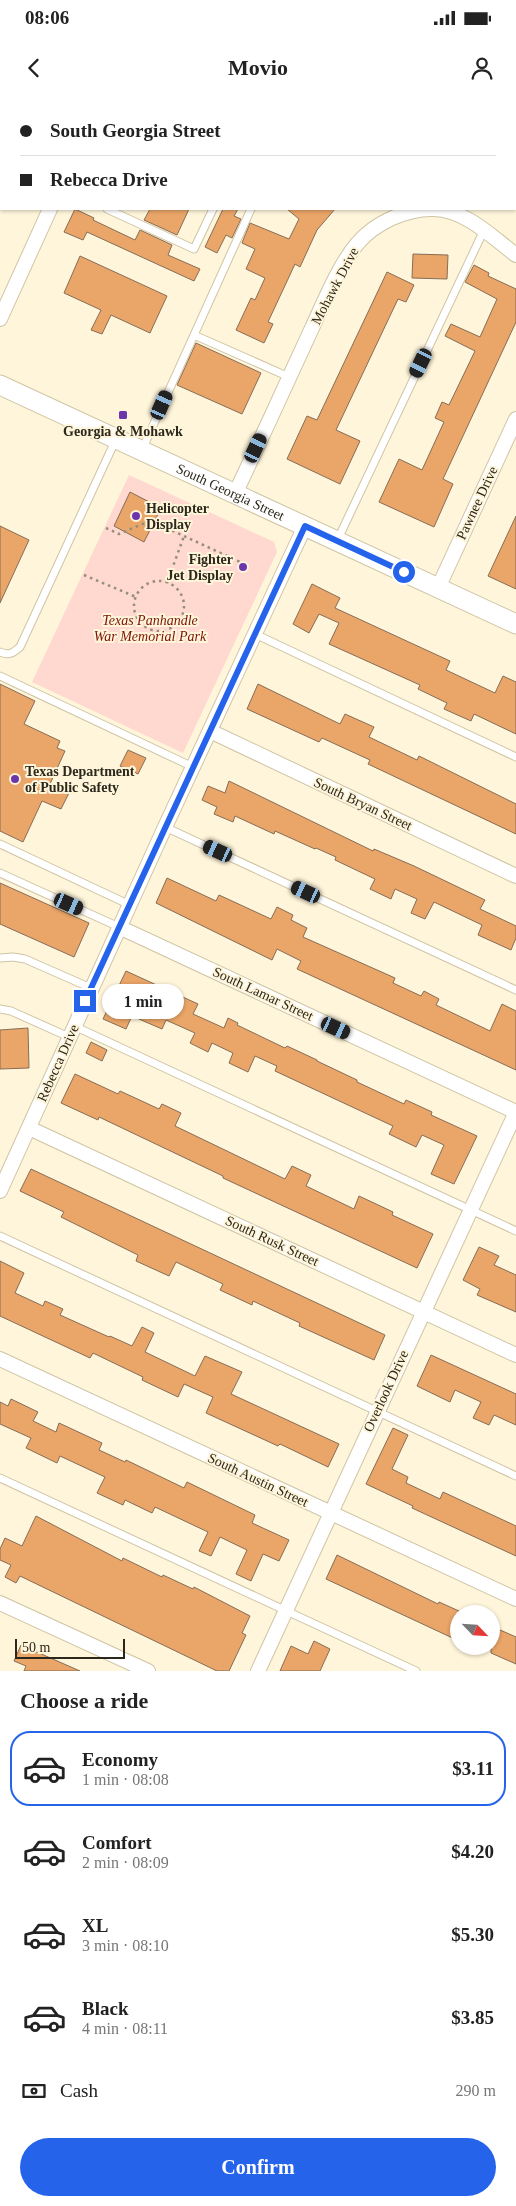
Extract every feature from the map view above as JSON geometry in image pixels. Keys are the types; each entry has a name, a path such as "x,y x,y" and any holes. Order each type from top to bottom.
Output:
{"main road":[{"name":"South Georgia Street","path":"0,385 516,624"}],"street":[{"path":"0,319 50,210"},
{"name":"Mohawk Drive","path":"235,494 335,280 356,244 372,230 392,218 427,210"},
{"name":"Mohawk Drive","path":"439,210 455,214 484,230 516,255"},
{"name":"Pawnee Drive","path":"438,588 516,419"},
{"name":"Rebecca Drive","path":"0,1191 91,988 305,526"},
{"name":"South Bryan Street","path":"210,731 516,876"},
{"name":"South Lamar Street","path":"120,927 516,1112"},
{"name":"Overlook Drive","path":"258,1671 516,1112"},
{"name":"South Rusk Street","path":"29,1128 516,1355"},
{"name":"South Austin Street","path":"0,1359 516,1599"},
{"path":"0,1603 148,1671"}],"lane":[{"path":"109,210 194,249 213,210"},
{"path":"141,450 251,210"},
{"path":"336,541 484,230"},
{"path":"194,335 289,377"},
{"path":"0,652 6,654 14,653 20,647 116,439"},
{"path":"256,634 516,758"},
{"path":"0,676 194,767"},
{"path":"165,827 516,990"},
{"path":"0,844 130,904"},
{"path":"0,874 120,927"},
{"path":"0,958 13,957 25,959 91,988"},
{"path":"0,1009 72,1032 516,1232"},
{"path":"0,1236 516,1476"},
{"path":"0,1478 416,1671"}],"path":[{"path":"106,528 119,534 145,523 156,523 240,562"},
{"path":"168,582 184,536"},
{"path":"84,575 136,597"},
{"path":"151,582 168,582 180,592 184,608 182,616 171,628 155,631 141,623 134,608 136,597 144,586 151,582"}],"green space":[{"name":"Texas Panhandle War Memorial Park","path":"129,475 274,542 277,552 183,753 32,682"}],"building":[{"path":"75,210 77,210 94,218 93,220 135,240 140,230 172,245 168,255 200,269 194,281 87,232 83,240 64,232"},
{"path":"149,210 189,210 177,235 144,220"},
{"path":"223,210 237,210 234,216 241,219 232,238 226,235 217,253 205,247"},
{"path":"288,210 334,210 317,230 300,267 295,264 268,322 273,324 264,343 236,330 251,298 255,300 265,278 246,269 255,249 242,243 250,223 289,239 299,219"},
{"path":"413,254 448,255 447,279 412,278"},
{"path":"80,256 167,296 150,333 111,315 102,334 91,330 101,310 64,293"},
{"path":"474,265 489,273 488,276 516,289 516,322 443,479 453,484 434,527 379,502 399,459 422,470 444,422 435,418 442,402 449,405 475,351 445,336 451,324 480,337 497,299 465,282"},
{"path":"387,272 414,285 406,302 398,299 336,430 360,441 340,484 287,459 307,416 317,420"},
{"path":"196,343 261,373 242,414 177,385"},
{"path":"130,492 161,508 144,542 114,526"},
{"path":"516,516 516,589 488,576"},
{"path":"0,526 29,540 0,603"},
{"path":"312,584 340,598 335,608 450,661 446,670 495,693 503,676 516,682 516,734 474,714 471,721 444,709 447,703 418,689 420,685 329,644 339,623 319,614 309,633 293,624"},
{"path":"0,684 35,701 24,724 60,741 57,748 65,751 50,784 69,793 61,809 42,801 23,842 0,831"},
{"path":"258,684 340,724 345,714 374,727 369,737 417,760 419,756 516,804 516,834 368,764 370,760 322,738 319,742 247,709"},
{"path":"128,750 146,758 138,774 120,766"},
{"path":"229,781 373,851 374,849 414,866 485,900 480,909 516,926 516,938 511,950 478,935 482,925 434,902 425,919 411,913 417,899 395,889 391,899 370,889 375,879 335,860 336,857 275,831 274,834 235,816 233,822 214,814 217,807 202,800 208,786 225,793"},
{"path":"167,878 216,901 219,895 271,919 277,907 293,915 291,920 307,928 303,937 395,978 393,983 421,996 424,991 439,999 436,1005 490,1031 502,1004 516,1011 516,1070 297,969 301,961 277,949 272,960 156,903"},
{"path":"0,883 89,923 74,957 0,924"},
{"path":"126,971 198,1004 193,1014 224,1028 228,1018 238,1023 237,1025 285,1048 287,1046 317,1060 357,1080 357,1082 404,1104 406,1100 432,1112 431,1115 477,1136 454,1184 431,1174 444,1145 422,1135 416,1147 389,1134 393,1126 275,1071 277,1066 255,1056 248,1072 229,1063 233,1053 212,1043 208,1052 190,1043 195,1033 166,1020 162,1029 132,1016 126,1029 103,1019"},
{"path":"28,1028 29,1068 0,1069 0,1030"},
{"path":"91,1042 107,1050 102,1061 86,1053"},
{"path":"75,1074 118,1094 120,1091 159,1109 162,1104 181,1113 175,1126 285,1179 292,1166 311,1175 306,1186 354,1209 359,1196 393,1212 392,1215 433,1234 417,1268 223,1178 223,1176 99,1117 98,1120 61,1103"},
{"path":"31,1169 385,1335 374,1360 299,1326 300,1323 253,1301 252,1305 220,1290 223,1284 176,1262 169,1276 136,1261 138,1255 61,1217 64,1212 20,1191"},
{"path":"479,1247 499,1256 494,1265 516,1275 516,1312 477,1295 480,1289 463,1280"},
{"path":"0,1261 24,1273 15,1293 43,1306 45,1301 63,1309 60,1315 132,1346 142,1327 154,1333 145,1352 195,1376 205,1356 242,1372 231,1394 339,1444 328,1467 280,1444 278,1446 206,1413 213,1397 184,1384 178,1397 142,1380 143,1377 93,1353 90,1358 0,1316"},
{"path":"431,1355 516,1394 516,1425 494,1415 489,1425 473,1418 481,1402 455,1390 450,1402 417,1386"},
{"path":"11,1399 38,1412 33,1421 56,1432 59,1423 102,1443 99,1450 125,1462 126,1460 184,1488 187,1482 255,1515 252,1523 289,1540 279,1561 263,1554 251,1581 236,1574 247,1550 220,1537 211,1556 199,1551 208,1532 155,1507 152,1513 125,1500 123,1505 97,1493 105,1477 60,1456 57,1463 26,1448 31,1438 0,1424 0,1402 8,1406"},
{"path":"393,1428 408,1435 392,1469 408,1477 406,1483 440,1499 443,1492 516,1526 516,1556 412,1508 413,1506 366,1484"},
{"path":"36,1516 122,1561 123,1558 162,1577 163,1575 193,1589 194,1587 250,1616 242,1633 246,1635 229,1671 217,1671 20,1576 16,1583 5,1577 11,1565 0,1560 0,1549 5,1538 22,1546"},
{"path":"337,1555 438,1604 439,1602 450,1607 450,1637 326,1579"},
{"path":"500,1630 516,1637 516,1664 496,1655 500,1655"},
{"path":"314,1641 330,1649 320,1671 280,1671 291,1646 308,1654"},
{"path":"21,1645 80,1671 24,1671 26,1666 14,1661"}],"place":[{"name":"Georgia & Mohawk","path":"123,415"},
{"name":"Helicopter Display","path":"136,516"},
{"name":"Fighter Jet Display","path":"243,567"},
{"name":"Texas Department of Public Safety","path":"15,779"}],"route":[{"path":"85,1001 305,526 404,572"}]}
